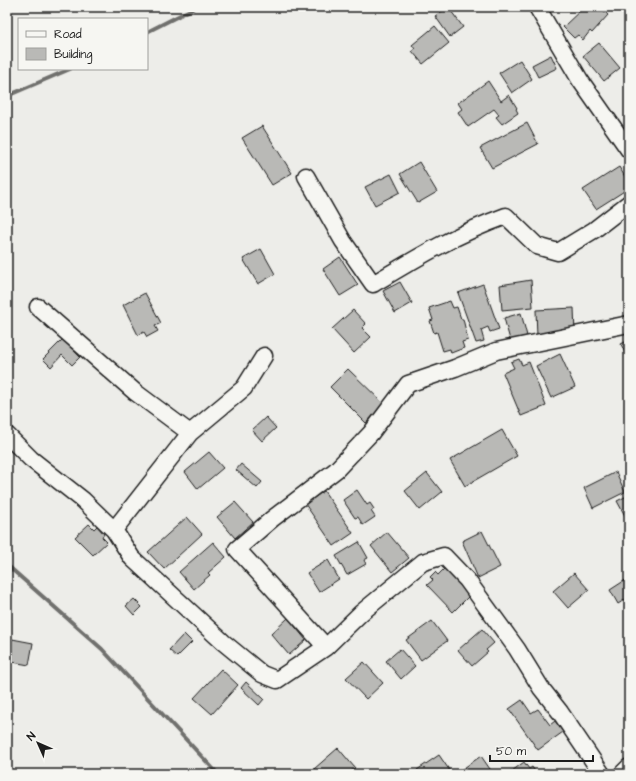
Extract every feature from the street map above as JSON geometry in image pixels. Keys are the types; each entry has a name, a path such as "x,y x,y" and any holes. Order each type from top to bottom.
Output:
{"street":[{"path":"537,7 580,80 629,150"},
{"path":"306,176 343,241 373,284 443,243 477,227 506,216 536,246 558,252 594,230 629,203"},
{"path":"38,307 135,392 190,433"},
{"path":"326,647 237,549 272,519 336,470 370,433 408,384 496,352 629,324"},
{"path":"114,530 190,433 244,388 264,356"},
{"path":"7,435 31,459 83,500 114,530 132,558 224,642 262,674 277,680 326,647 361,613 423,562 444,556 467,580 602,774"},
{"path":"622,774 629,767"}],"building":[{"path":"448,7 463,27 450,37 435,16"},
{"path":"584,7 600,7 608,15 592,33 590,31 583,40 578,35 574,38 563,27"},
{"path":"435,26 449,43 423,64 412,51 415,49 412,45"},
{"path":"599,43 620,68 604,81 583,56"},
{"path":"551,55 557,68 538,77 532,65"},
{"path":"520,60 532,79 512,93 499,73"},
{"path":"488,81 501,101 509,95 517,108 518,113 502,124 496,117 499,115 494,109 468,127 458,112 462,109 458,103"},
{"path":"527,123 538,144 492,168 480,148"},
{"path":"262,126 292,173 272,185 242,138"},
{"path":"419,162 437,192 418,203 400,174"},
{"path":"619,167 629,183 629,188 596,209 583,190"},
{"path":"391,174 400,192 375,205 365,187"},
{"path":"261,249 275,274 258,284 243,259"},
{"path":"340,257 358,285 340,296 323,269"},
{"path":"531,280 533,307 502,310 500,285"},
{"path":"400,282 412,303 395,313 383,291"},
{"path":"483,284 499,329 490,332 488,327 481,330 484,341 476,343 458,293"},
{"path":"145,293 161,323 155,326 158,331 147,337 144,332 138,335 123,305"},
{"path":"450,301 453,308 457,307 461,319 463,319 468,340 462,342 464,348 451,353 450,349 443,351 437,332 434,333 430,321 433,320 429,308"},
{"path":"574,308 575,334 537,336 536,310"},
{"path":"353,310 366,324 362,328 371,337 354,353 332,329"},
{"path":"521,313 527,336 510,340 504,318"},
{"path":"63,339 80,357 72,365 62,355 51,367 43,359"},
{"path":"629,340 629,362 621,344"},
{"path":"560,354 575,387 551,398 536,366"},
{"path":"519,359 522,365 529,362 546,406 521,416 503,373 514,368 511,362"},
{"path":"348,369 384,404 366,423 330,387"},
{"path":"266,417 276,428 262,441 252,430"},
{"path":"502,430 517,456 465,486 450,460"},
{"path":"209,452 223,468 198,489 185,472"},
{"path":"241,464 262,482 257,488 236,470"},
{"path":"616,472 625,492 593,508 584,488"},
{"path":"427,473 442,492 420,510 405,491"},
{"path":"357,490 367,505 370,503 374,509 371,511 375,517 363,525 358,517 355,518 343,500"},
{"path":"324,491 353,533 334,546 305,504"},
{"path":"629,495 629,523 617,501"},
{"path":"235,502 253,522 235,538 217,517"},
{"path":"187,517 202,534 164,569 148,552"},
{"path":"89,524 94,529 97,526 104,534 102,537 107,542 93,555 75,537"},
{"path":"482,531 500,567 478,578 462,541"},
{"path":"387,532 409,558 392,572 371,546"},
{"path":"213,542 226,557 208,573 210,575 194,589 179,572"},
{"path":"359,542 368,558 364,560 366,564 347,575 336,556"},
{"path":"328,560 339,579 319,592 307,573"},
{"path":"444,569 470,595 453,612 427,585 433,580 430,577 435,572 438,575"},
{"path":"574,573 589,590 568,608 553,591"},
{"path":"627,579 629,582 629,597 618,604 610,590"},
{"path":"134,599 142,607 134,615 126,606"},
{"path":"288,618 306,640 289,655 271,634"},
{"path":"432,621 447,641 421,660 406,640"},
{"path":"482,629 494,643 486,650 488,652 472,666 458,650"},
{"path":"184,634 192,642 177,657 169,650"},
{"path":"7,638 33,643 29,665 7,661"},
{"path":"400,649 415,666 401,679 386,661"},
{"path":"364,662 383,683 366,699 346,678"},
{"path":"221,669 238,685 212,714 194,698"},
{"path":"246,682 264,699 259,705 241,688"},
{"path":"522,700 531,713 538,709 550,725 555,721 563,732 538,750 509,709"},
{"path":"338,748 355,768 348,774 318,774 314,769"},
{"path":"439,755 452,774 420,774 417,770"},
{"path":"481,756 492,772 489,774 464,774 461,770"},
{"path":"524,762 529,769 532,767 537,774 508,774"}],"waterway":[{"path":"148,31 196,7"},
{"path":"7,96 68,70"},
{"path":"7,565 102,649 218,774"}]}
